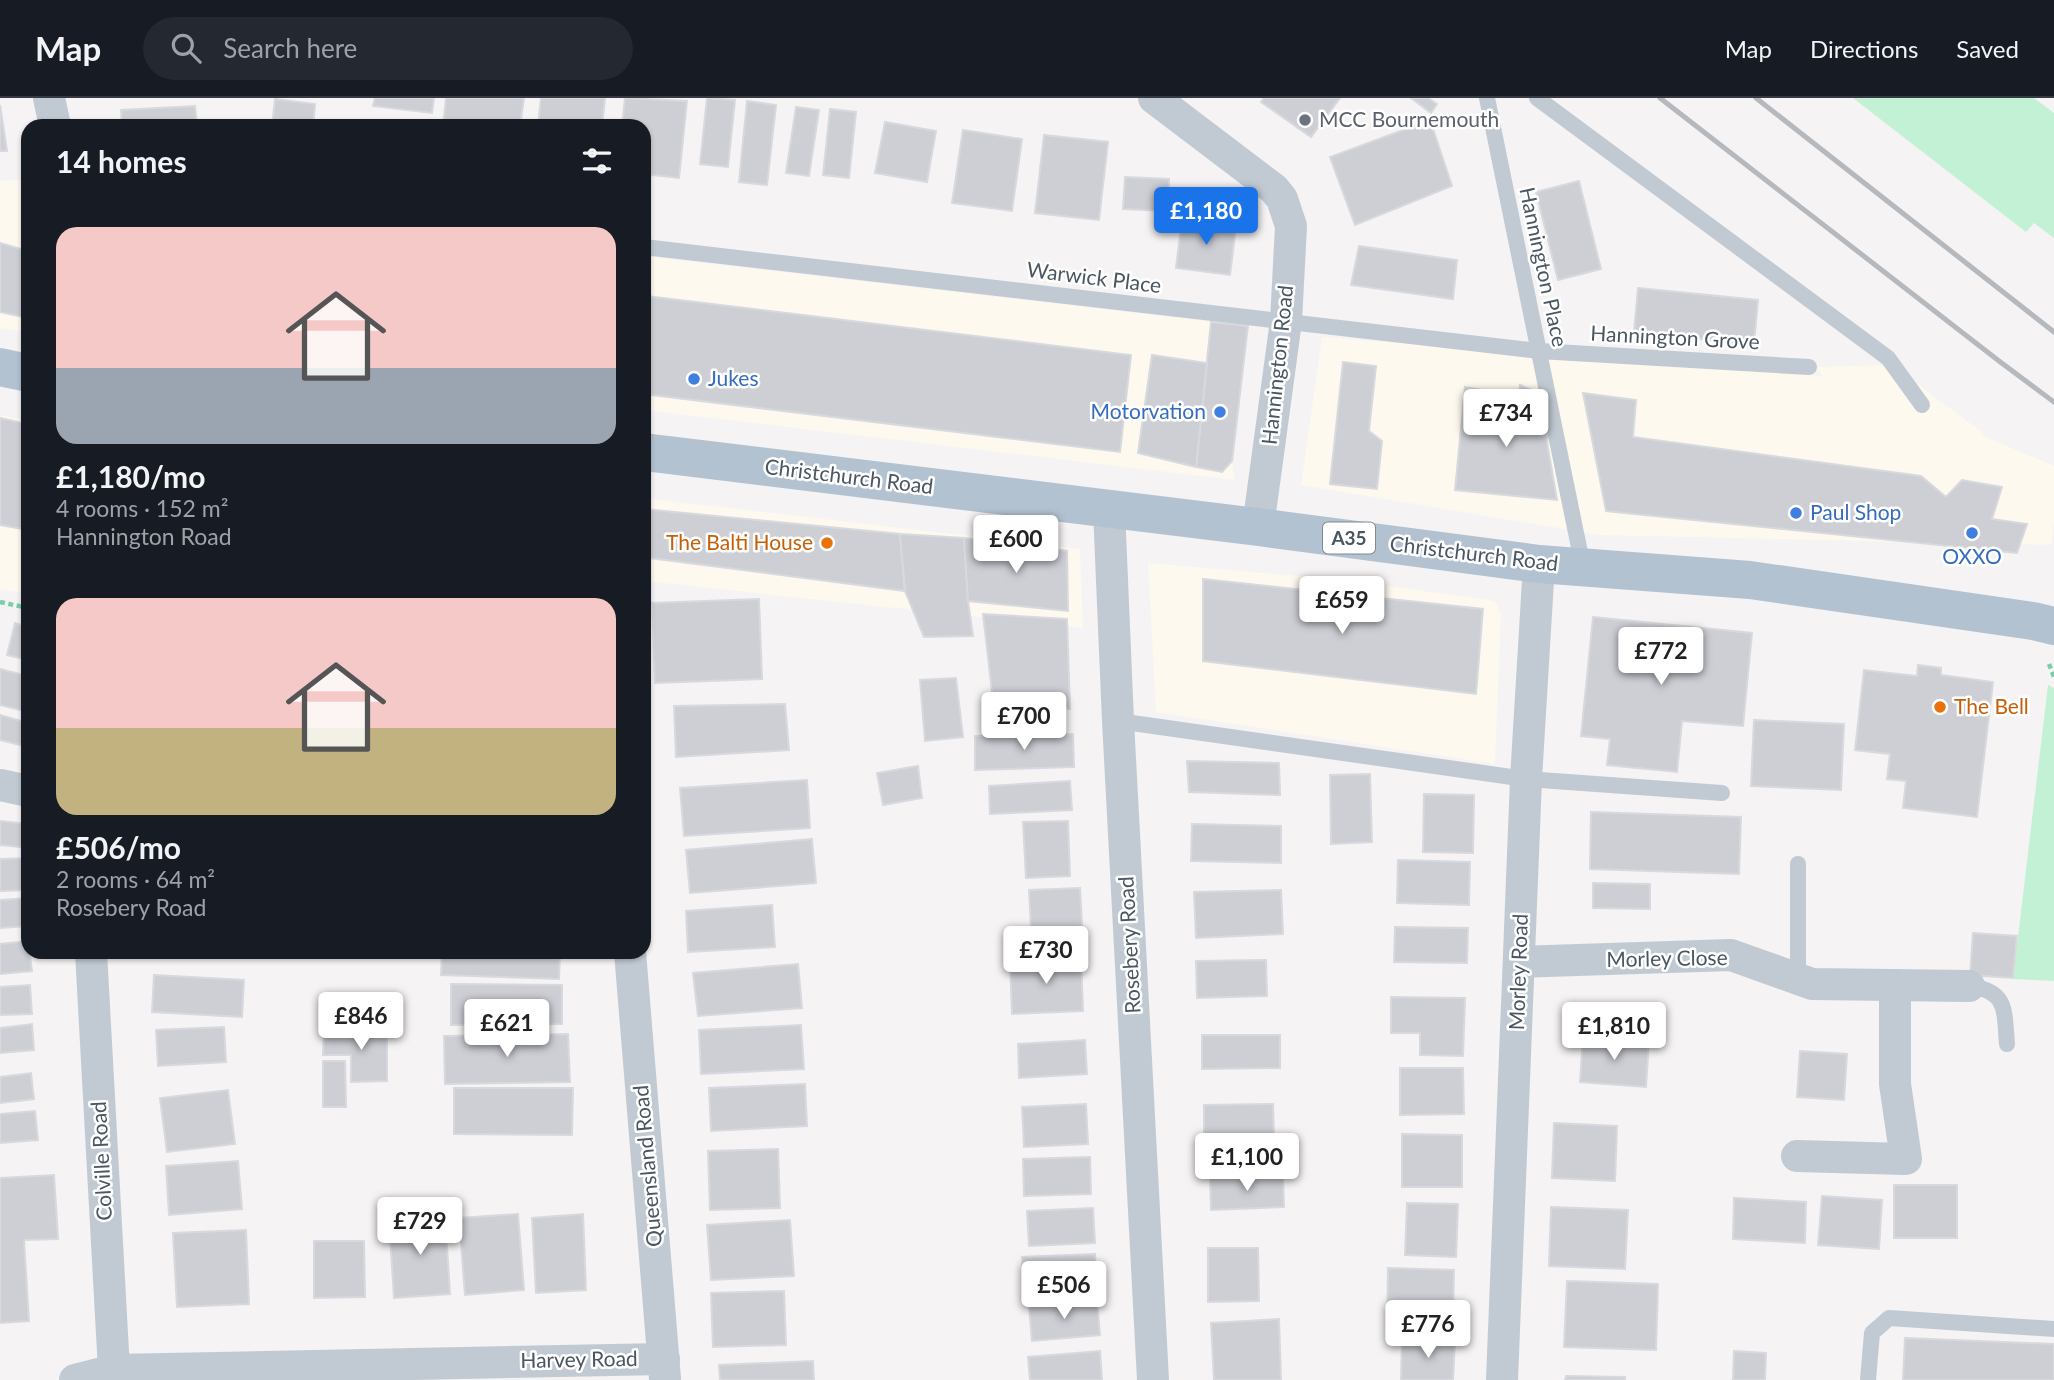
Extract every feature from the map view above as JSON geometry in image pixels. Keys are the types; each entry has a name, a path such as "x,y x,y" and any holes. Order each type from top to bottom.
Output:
{"main road":[{"path":"0,367 21,372"},
{"name":"Christchurch Road","path":"651,453 1539,564 1751,580 2054,626"}],"street":[{"path":"49,98 54,119"},
{"name":"Hannington Road","path":"1154,98 1274,189 1282,200 1291,226 1286,321 1258,527"},
{"name":"Rosebery Road","path":"1109,510 1153,1380"},
{"name":"Morley Road","path":"1502,1380 1526,779 1539,564"},
{"path":"0,785 21,790"},
{"name":"Morley Close","path":"1519,962 1731,955 1812,984 1969,986"},
{"name":"Colville Road","path":"91,959 114,1370"},
{"name":"Queensland Road","path":"631,959 664,1369"},
{"path":"1797,1156 1906,1159 1895,1084 1895,985"},
{"name":"Harvey Road","path":"75,1380 114,1370 309,1373 664,1369"}],"lane":[{"name":"Hannington Place","path":"1487,98 1583,567"},
{"path":"1537,98 1888,358 1922,405"},
{"name":"Warwick Place","path":"651,248 1539,351"},
{"name":"Hannington Grove","path":"1539,351 1809,367"},
{"path":"1118,721 1526,779 1721,793"},
{"path":"1798,864 1798,978"},
{"path":"1969,986 1988,988 1996,996 2003,1007 2007,1044"},
{"path":"1868,1380 1872,1333 1889,1318 2054,1329"}],"path":[{"path":"0,602 21,606"}],"shaded area":[{"path":"21,180 21,332 0,328 0,181"},
{"path":"651,257 1248,326 1232,461 1235,480 651,411"},
{"path":"1322,337 1823,376 1815,367 1891,365 1986,437 2054,466 2051,545 1600,535 1301,485"},
{"path":"0,415 21,420 21,593 0,589"},
{"path":"651,499 1080,549 1083,628 651,582"},
{"path":"1148,563 1345,580 1495,601 1501,614 1495,764 1156,712"}],"green space":[{"path":"1853,98 2034,98 2054,113 2054,238 2034,223 2026,232"},
{"path":"2048,685 2054,688 2054,981 2013,979"}],"building":[{"path":"375,98 434,98 432,113 373,106"},
{"path":"446,98 524,98 521,119 444,119"},
{"path":"541,98 605,98 603,119 539,119"},
{"path":"625,98 687,101 679,178 651,175 651,119 623,119"},
{"path":"707,98 735,100 728,167 700,164"},
{"name":"MCC Bournemouth","path":"1264,98 1340,98 1311,137 1261,102"},
{"path":"1411,98 1428,98 1437,104 1431,113"},
{"path":"275,99 315,104 314,119 273,119"},
{"path":"747,101 776,105 767,185 739,182"},
{"path":"0,105 7,151 0,151"},
{"path":"195,106 196,119 122,119 121,110"},
{"path":"796,107 819,110 809,176 786,173"},
{"path":"830,109 856,112 849,178 823,175"},
{"path":"1430,120 1452,186 1355,225 1330,157"},
{"path":"885,122 936,131 927,182 875,173"},
{"path":"963,130 1022,139 1012,211 952,203"},
{"path":"1044,135 1108,142 1099,220 1035,213"},
{"path":"1125,177 1169,179 1168,211 1123,209"},
{"path":"1579,181 1601,269 1558,280 1536,192"},
{"path":"1182,219 1236,226 1230,275 1176,268"},
{"path":"0,243 21,249 21,316 0,312"},
{"path":"1359,246 1457,260 1453,299 1351,285"},
{"path":"1638,288 1758,300 1754,345 1634,332"},
{"path":"651,297 1131,355 1120,452 651,395"},
{"name":"Motorvation","path":"1211,322 1248,326 1232,461 1222,472 1196,467"},
{"path":"1152,355 1207,363 1196,467 1138,453"},
{"path":"1343,362 1376,366 1369,431 1382,441 1377,489 1330,484"},
{"path":"1520,385 1548,397 1547,442 1557,500 1455,490 1465,387 1492,392 1487,433 1515,436"},
{"path":"1583,393 1636,400 1633,437 1921,476 1946,497 1962,480 2002,487 1992,519 2027,524 2017,553 1606,511"},
{"path":"0,418 21,422 21,529 0,525"},
{"path":"651,510 900,534 905,591 651,558"},
{"path":"900,534 964,538 973,636 924,637 905,591"},
{"path":"964,538 1067,551 1068,611 968,601"},
{"path":"1203,579 1483,609 1476,694 1203,661"},
{"path":"759,599 762,679 655,683 652,603"},
{"path":"983,614 1067,619 1070,709 994,709"},
{"path":"1593,617 1752,633 1743,726 1682,721 1677,772 1607,765 1610,739 1581,736"},
{"path":"15,623 21,625 21,658 7,655"},
{"path":"1918,665 1941,668 1941,675 1993,682 1977,817 1903,808 1906,781 1887,779 1890,754 1855,750 1864,670 1917,676"},
{"path":"0,669 21,674 21,710 0,705"},
{"path":"956,678 963,737 925,741 920,680"},
{"path":"785,704 789,750 676,757 674,706"},
{"path":"0,715 21,721 21,745 0,740"},
{"path":"1754,720 1844,724 1841,790 1751,786"},
{"path":"1073,734 1074,767 975,770 975,736"},
{"path":"1187,761 1279,763 1280,795 1189,792"},
{"path":"918,766 922,798 883,805 877,773"},
{"path":"1370,774 1372,842 1331,844 1330,775"},
{"path":"807,780 810,828 684,836 680,788"},
{"path":"1070,781 1072,810 990,814 989,786"},
{"path":"1424,794 1474,795 1473,853 1423,852"},
{"path":"1591,812 1741,817 1739,874 1590,869"},
{"path":"0,821 21,823 21,847 0,845"},
{"path":"1068,821 1070,876 1026,878 1023,822"},
{"path":"1192,824 1281,826 1281,863 1191,861"},
{"path":"812,839 816,883 690,893 686,850"},
{"path":"21,858 21,890 0,891 0,859"},
{"path":"1398,860 1470,862 1469,905 1397,903"},
{"path":"1593,883 1650,884 1650,909 1593,908"},
{"path":"1080,888 1083,943 1032,946 1029,890"},
{"path":"1281,890 1283,934 1196,938 1194,892"},
{"path":"21,898 21,926 0,928 0,900"},
{"path":"772,905 775,947 688,952 686,911"},
{"path":"1395,927 1468,928 1467,963 1394,962"},
{"path":"1973,933 2017,936 2013,978 1970,975"},
{"path":"21,942 21,959 30,959 32,971 0,974 0,944"},
{"path":"1081,958 1083,1011 1012,1014 1010,961"},
{"path":"442,959 560,959 559,979 441,975"},
{"path":"1266,960 1267,996 1197,998 1196,961"},
{"path":"798,964 802,1008 698,1016 693,973"},
{"path":"154,975 244,980 242,1017 152,1012"},
{"path":"451,984 562,985 562,1024 451,1025"},
{"path":"30,985 32,1014 0,1015 0,987"},
{"path":"1391,997 1465,998 1463,1056 1420,1055 1420,1033 1391,1033"},
{"path":"32,1024 34,1050 0,1053 0,1028"},
{"path":"801,1025 804,1069 701,1074 699,1030"},
{"path":"224,1027 226,1062 158,1066 156,1030"},
{"path":"387,1030 387,1081 351,1082 351,1055 323,1055 324,1031"},
{"path":"568,1034 570,1082 445,1084 444,1036"},
{"path":"1202,1035 1280,1035 1280,1068 1202,1069"},
{"path":"1583,1036 1649,1041 1646,1087 1580,1082"},
{"path":"1085,1040 1087,1074 1019,1078 1018,1044"},
{"path":"1800,1051 1847,1054 1844,1100 1797,1097"},
{"path":"323,1061 345,1061 346,1107 323,1107"},
{"path":"1400,1068 1463,1068 1464,1114 1400,1115"},
{"path":"31,1073 34,1099 0,1103 0,1077"},
{"path":"805,1084 807,1126 711,1131 709,1088"},
{"path":"454,1088 573,1088 572,1135 454,1134"},
{"path":"228,1090 235,1144 167,1152 160,1098"},
{"path":"1086,1104 1088,1144 1024,1147 1022,1107"},
{"path":"1273,1104 1274,1141 1204,1142 1204,1105"},
{"path":"35,1111 38,1140 0,1143 0,1114"},
{"path":"1554,1123 1617,1126 1615,1181 1552,1178"},
{"path":"1402,1134 1462,1135 1462,1187 1402,1187"},
{"path":"778,1149 780,1208 710,1210 708,1151"},
{"path":"1090,1157 1091,1194 1024,1196 1023,1159"},
{"path":"238,1161 242,1209 169,1215 166,1166"},
{"path":"54,1175 58,1239 24,1240 29,1321 0,1323 0,1178"},
{"path":"1283,1176 1284,1207 1211,1210 1210,1178"},
{"path":"1894,1185 1957,1185 1957,1238 1894,1238"},
{"path":"1822,1196 1882,1200 1879,1249 1818,1245"},
{"path":"1734,1198 1806,1202 1805,1243 1733,1239"},
{"path":"1407,1203 1458,1204 1456,1257 1405,1255"},
{"path":"1551,1207 1628,1210 1625,1269 1549,1266"},
{"path":"1093,1208 1095,1243 1029,1246 1027,1211"},
{"path":"518,1214 524,1290 465,1295 459,1218"},
{"path":"583,1214 586,1290 536,1293 532,1218"},
{"path":"445,1216 450,1294 394,1298 389,1220"},
{"path":"790,1220 794,1276 711,1280 707,1225"},
{"path":"246,1230 249,1304 177,1307 173,1233"},
{"path":"314,1241 364,1241 365,1297 314,1298"},
{"path":"1208,1248 1258,1248 1259,1301 1208,1302"},
{"path":"1095,1254 1097,1291 1024,1294 1022,1257"},
{"path":"1388,1268 1454,1270 1453,1326 1387,1324"},
{"path":"1567,1281 1658,1284 1656,1350 1564,1347"},
{"path":"784,1291 786,1345 713,1347 711,1293"},
{"path":"1097,1301 1100,1335 1032,1341 1029,1307"},
{"path":"1279,1319 1281,1380 1214,1380 1211,1323"},
{"path":"1905,1338 2054,1344 2054,1380 1903,1380"},
{"path":"1402,1340 1455,1341 1453,1380 1401,1380"},
{"path":"1100,1351 1102,1380 1030,1380 1028,1357"},
{"path":"1734,1351 1766,1353 1765,1380 1733,1380"},
{"path":"813,1361 814,1380 720,1380 719,1365"},
{"path":"1566,1376 1625,1377 1625,1380 1565,1380"}],"railway":[{"path":"1660,98 2054,402"},
{"path":"1756,98 2054,332"}],"place":[{"name":"MCC Bournemouth","path":"1305,120"},
{"name":"Jukes","path":"694,379"},
{"name":"Motorvation","path":"1220,412"},
{"name":"Paul Shop","path":"1796,513"},
{"name":"OXXO","path":"1972,533"},
{"name":"The Balti House","path":"827,543"},
{"name":"The Bell","path":"1940,707"}]}
